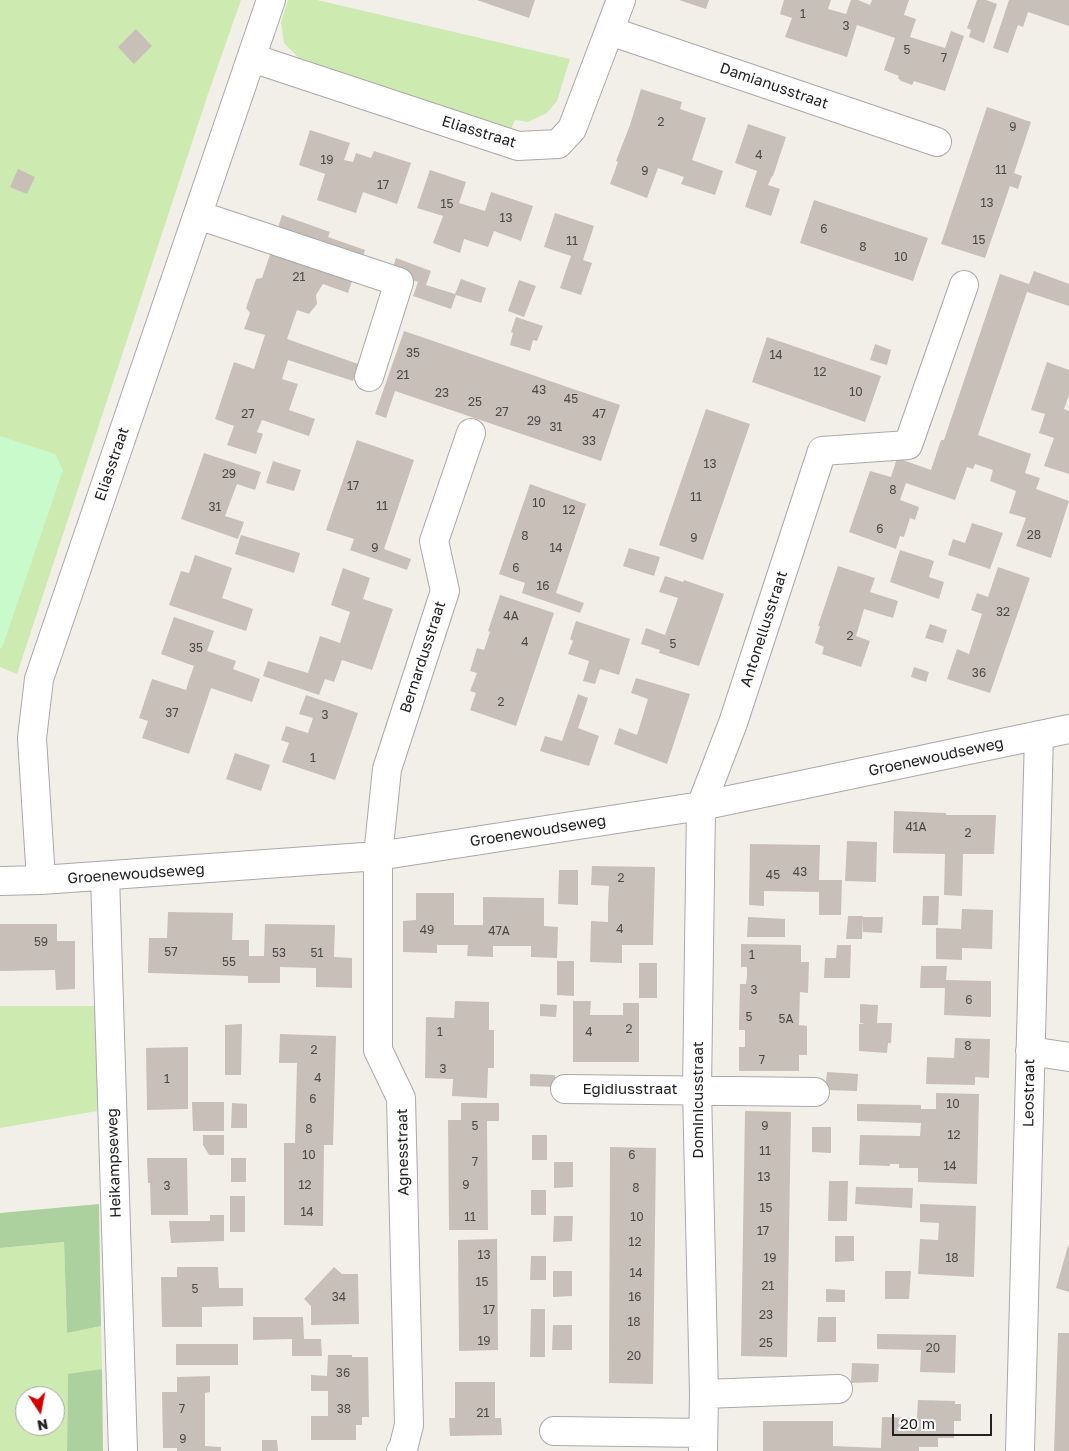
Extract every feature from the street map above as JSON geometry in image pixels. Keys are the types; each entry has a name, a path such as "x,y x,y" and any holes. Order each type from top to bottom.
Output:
{"street":[{"name":"Eliasstraat","path":"41,880 32,738 39,679 271,0"},
{"name":"Eliasstraat","path":"252,58 518,146 558,144 572,130 621,0"},
{"name":"Damianusstraat","path":"610,31 937,142"},
{"path":"198,215 399,282 369,377"},
{"name":"Antonellusstraat","path":"701,806 732,723 822,452 908,445 964,284"},
{"name":"Bernardusstraat","path":"378,856 386,769 445,591 434,540 471,433"},
{"name":"Groenewoudseweg","path":"0,881 105,876 378,856 701,806 1069,729"},
{"name":"Leostraat","path":"1020,1451 1039,735"},
{"name":"Dominicusstraat","path":"701,806 696,1090 704,1394 703,1442"},
{"name":"Agnesstraat","path":"378,856 378,1050 401,1098 409,1425 401,1451"},
{"name":"Heikampseweg","path":"105,876 123,1451"},
{"path":"1030,1051 1069,1057"},
{"name":"Egidiusstraat","path":"565,1088 815,1092"},
{"path":"704,1394 838,1389"},
{"path":"554,1431 703,1442"}],"green space":[{"path":"0,0 241,0 208,94 17,674 0,667"},
{"path":"288,0 317,0 570,59 557,101 547,113 528,122 515,120 511,129 300,59 284,43 281,22"},
{"path":"0,436 55,454 63,470 2,648 0,648"},
{"path":"0,1006 97,1006 97,1111 0,1128"},
{"path":"99,1204 101,1326 67,1333 64,1242 0,1248 0,1213"},
{"path":"64,1242 67,1333 101,1326 102,1369 68,1375 67,1451 0,1451 0,1248"},
{"path":"102,1369 103,1451 67,1451 68,1374"}],"building":[{"path":"477,0 535,0 529,18"},
{"path":"679,0 709,0 706,9"},
{"path":"784,0 831,0 828,9 846,14 851,0 858,0 870,5 872,0 909,0 904,15 916,19 910,37 945,48 951,31 964,36 945,91 914,81 912,85 901,81 898,78 899,76 884,70 895,38 857,25 847,57 785,37 792,18 780,14"},
{"path":"977,0 986,0 997,4 984,43 969,37 971,30 967,28"},
{"path":"1009,0 1069,0 1069,26 1028,12 1023,27 1018,25 1008,53 993,48"},
{"path":"136,29 152,46 134,64 118,47"},
{"path":"641,89 682,102 680,109 706,118 692,160 723,171 715,195 681,184 684,177 658,168 647,198 610,184"},
{"path":"987,107 1031,122 1014,173 1022,176 1018,189 1010,186 985,258 941,244"},
{"path":"748,124 786,137 773,176 768,185 780,189 771,216 745,207 757,171 735,163"},
{"path":"310,130 350,143 344,160 353,162 356,153 371,158 374,151 411,163 397,204 363,192 356,213 317,200 325,174 299,165"},
{"path":"18,169 35,177 27,194 10,187"},
{"path":"430,170 466,182 459,203 485,211 491,192 533,206 521,241 494,231 488,247 464,239 460,253 433,243 443,216 417,208"},
{"path":"814,200 928,238 913,281 800,243"},
{"path":"555,213 594,226 583,260 592,263 581,295 560,288 571,256 544,247"},
{"path":"282,215 330,232 328,237 365,250 361,262 276,234"},
{"path":"272,249 354,275 348,293 323,284 316,295 317,304 309,314 297,310 287,339 358,364 353,381 288,360 282,379 298,384 289,410 315,419 309,436 262,420 257,432 263,434 256,454 227,445 234,426 215,419 234,362 254,369 265,335 244,329 250,313 246,308 256,279 262,278"},
{"path":"396,258 431,271 426,285 455,294 461,279 486,288 481,303 456,295 451,309 413,296 418,282 391,273"},
{"path":"1034,271 1069,284 1069,306 1027,292 978,435 1031,454 1025,473 1040,478 1036,489 1069,501 1051,558 1016,546 1026,518 1009,513 1016,491 990,481 993,470 975,464 973,469 967,467 955,500 906,483 900,500 919,507 915,520 910,518 904,537 900,536 896,549 849,532 870,471 891,477 897,458 931,470 941,440 944,440 1000,274 1029,284"},
{"path":"519,280 536,286 524,317 508,311"},
{"path":"516,317 543,326 537,341 533,340 530,351 510,345 513,333 511,332"},
{"path":"404,331 620,405 601,461 395,391 386,418 375,414"},
{"path":"767,337 881,376 865,422 752,382"},
{"path":"875,344 891,350 887,365 870,360"},
{"path":"1047,362 1069,370 1069,395 1064,409 1069,411 1069,474 1044,466 1054,438 1039,433 1045,414 1031,410"},
{"path":"706,409 750,424 703,560 659,545"},
{"path":"357,440 414,460 384,549 411,559 407,570 350,550 354,539 326,530"},
{"path":"204,453 261,472 255,490 237,484 225,516 244,522 238,539 181,519"},
{"path":"273,461 301,470 294,491 266,483"},
{"path":"530,484 586,504 556,593 584,603 580,613 522,593 525,583 499,574"},
{"path":"972,523 1003,533 990,569 948,555 953,539 965,543"},
{"path":"241,535 300,553 294,573 235,554"},
{"path":"629,548 660,557 654,576 623,566"},
{"path":"900,550 934,561 929,577 944,582 939,599 890,582"},
{"path":"195,555 232,568 222,598 253,609 246,631 169,605 181,571 189,573"},
{"path":"838,566 875,578 870,592 898,601 893,618 864,609 856,636 870,641 861,667 822,654 824,647 815,643 820,626 818,626"},
{"path":"998,567 1030,578 990,693 947,679 957,649 969,654 982,614 971,610 977,593 988,597"},
{"path":"343,568 370,578 363,599 393,609 372,670 342,660 334,682 325,679 319,695 263,676 268,661 308,673 320,636 340,643 350,612 331,605"},
{"path":"665,576 683,582 684,580 724,594 699,666 659,653 660,650 641,644 646,628 665,635 678,598 659,592"},
{"path":"500,595 554,613 516,726 470,710 476,693 470,691 477,673 470,671 477,648 484,650"},
{"path":"174,617 214,631 207,651 236,661 233,669 260,679 252,702 211,688 189,754 142,738 148,721 139,718 152,679 186,690 194,666 161,654"},
{"path":"576,621 630,639 619,675 600,669 595,684 583,681 589,661 568,654 573,641 570,639"},
{"path":"930,624 947,630 943,643 925,638"},
{"path":"914,667 929,672 926,682 911,677"},
{"path":"636,678 690,694 667,764 614,744 619,728 637,735 648,699 631,693"},
{"path":"578,694 588,698 578,728 599,736 589,766 540,751 545,736 562,741"},
{"path":"306,695 358,713 335,780 282,762 289,743 281,740 286,726 308,733 313,718 299,714"},
{"path":"235,753 270,765 261,791 226,779"},
{"path":"894,811 946,813 946,815 996,815 994,854 963,854 962,896 944,895 945,854 893,853"},
{"path":"847,841 877,842 876,882 845,881"},
{"path":"750,844 820,845 819,880 842,880 841,915 819,915 819,892 764,891 764,906 749,905"},
{"path":"592,866 655,867 653,945 622,945 622,963 590,962 591,921 608,922 609,886 591,885"},
{"path":"559,870 578,870 578,905 558,904"},
{"path":"416,893 454,893 454,925 483,925 483,897 544,898 544,926 558,927 557,958 531,957 531,946 493,946 493,957 467,956 468,945 437,945 437,953 403,952 403,921 416,920"},
{"path":"923,896 939,896 938,925 922,925"},
{"path":"962,909 993,910 992,949 962,948 962,960 936,959 936,928 961,929"},
{"path":"168,912 233,913 232,940 249,940 249,956 264,956 265,924 335,925 334,957 352,958 352,988 316,987 316,968 280,967 280,983 248,983 248,976 148,973 149,938 167,938"},
{"path":"848,916 863,916 862,939 846,939"},
{"path":"748,917 785,919 785,937 747,937"},
{"path":"863,917 883,917 882,933 863,932"},
{"path":"0,924 57,924 57,941 75,941 75,989 56,990 55,970 0,971"},
{"path":"741,944 801,945 801,962 809,962 808,993 800,992 799,1025 807,1026 807,1055 799,1055 799,1071 739,1071 739,1047 745,1047 745,1030 739,1030 740,984 746,984 747,976 747,967 741,967"},
{"path":"837,945 851,945 850,978 824,978 825,958 836,958"},
{"path":"557,961 574,961 574,996 557,995"},
{"path":"639,963 657,963 657,998 639,998"},
{"path":"921,966 947,966 946,980 991,981 991,1017 944,1015 945,988 920,988"},
{"path":"455,1001 489,1002 489,1030 494,1030 494,1068 488,1068 487,1098 452,1096 453,1079 425,1078 426,1017 454,1018"},
{"path":"573,1001 591,1001 590,1015 623,1015 623,1003 639,1003 639,1062 573,1062"},
{"path":"540,1004 557,1005 556,1017 540,1016"},
{"path":"860,1004 878,1005 877,1023 892,1023 891,1043 888,1043 887,1053 859,1051 859,1024 865,1024 860,1023"},
{"path":"242,1024 241,1075 225,1075 225,1025"},
{"path":"280,1034 336,1036 333,1145 324,1145 323,1226 284,1225 284,1143 295,1143 297,1063 279,1063"},
{"path":"955,1038 990,1039 989,1078 975,1077 975,1085 926,1084 927,1057 954,1058"},
{"path":"188,1047 188,1109 147,1110 146,1048"},
{"path":"827,1072 858,1074 857,1091 825,1090"},
{"path":"530,1074 555,1075 555,1087 530,1086"},
{"path":"936,1093 979,1094 977,1184 918,1182 918,1168 899,1168 899,1164 890,1164 890,1166 859,1165 860,1135 920,1136 921,1123 857,1121 857,1104 921,1105 921,1109 936,1109"},
{"path":"192,1102 224,1102 224,1131 193,1131"},
{"path":"232,1103 247,1104 247,1128 231,1128"},
{"path":"461,1103 499,1103 499,1121 487,1121 488,1230 449,1230 448,1120 461,1120"},
{"path":"745,1111 791,1112 787,1357 741,1356"},
{"path":"812,1127 831,1127 831,1153 812,1152"},
{"path":"203,1135 224,1135 224,1155 209,1155 203,1145"},
{"path":"532,1135 547,1135 547,1160 532,1160"},
{"path":"610,1147 656,1148 653,1384 609,1383"},
{"path":"147,1158 187,1158 188,1215 151,1215"},
{"path":"231,1158 246,1158 246,1182 231,1182"},
{"path":"554,1162 573,1162 573,1187 554,1188"},
{"path":"829,1181 848,1181 847,1221 828,1221"},
{"path":"856,1187 913,1188 912,1208 855,1204"},
{"path":"531,1190 546,1190 546,1215 531,1215"},
{"path":"230,1196 245,1196 245,1232 230,1232"},
{"path":"920,1204 976,1206 974,1277 918,1274 920,1239 938,1240 939,1223 920,1222"},
{"path":"210,1215 224,1215 224,1241 171,1243 169,1221 210,1221"},
{"path":"554,1216 573,1216 572,1241 553,1242"},
{"path":"835,1236 854,1236 854,1261 835,1262"},
{"path":"497,1239 498,1350 459,1351 458,1240"},
{"path":"1069,1246 1069,1292 1056,1288"},
{"path":"531,1256 546,1256 546,1280 530,1280"},
{"path":"177,1267 218,1267 219,1288 243,1288 243,1306 202,1307 202,1327 162,1327 161,1277 177,1277"},
{"path":"334,1267 342,1274 358,1274 359,1324 311,1325 311,1306 304,1299"},
{"path":"553,1271 572,1271 572,1296 553,1297"},
{"path":"885,1271 911,1271 909,1299 885,1299"},
{"path":"826,1289 845,1290 845,1302 826,1302"},
{"path":"531,1309 545,1309 545,1357 530,1357"},
{"path":"253,1317 303,1317 304,1339 321,1339 322,1356 292,1356 292,1339 253,1340"},
{"path":"818,1317 836,1317 836,1342 817,1342"},
{"path":"553,1325 572,1325 572,1350 552,1350"},
{"path":"1058,1333 1069,1333 1069,1451 1054,1451"},
{"path":"877,1334 956,1335 955,1373 920,1372 921,1350 877,1349"},
{"path":"176,1344 238,1344 238,1365 176,1365"},
{"path":"328,1355 368,1357 369,1417 362,1417 362,1425 356,1425 356,1440 311,1440 311,1416 328,1416 328,1391 311,1391 311,1375 327,1376"},
{"path":"852,1363 879,1364 878,1382 851,1383"},
{"path":"210,1376 210,1392 205,1393 205,1446 221,1447 221,1451 177,1451 177,1448 163,1448 162,1392 177,1392 177,1377"},
{"path":"455,1382 495,1382 495,1418 501,1418 502,1435 450,1436 449,1418 455,1418"},
{"path":"918,1400 955,1401 955,1404 961,1404 961,1421 954,1421 954,1438 938,1438 938,1447 919,1447 919,1451 763,1451 763,1421 833,1421 833,1446 881,1448 882,1417 917,1418"},
{"path":"262,1440 277,1440 278,1451 262,1451"}]}
